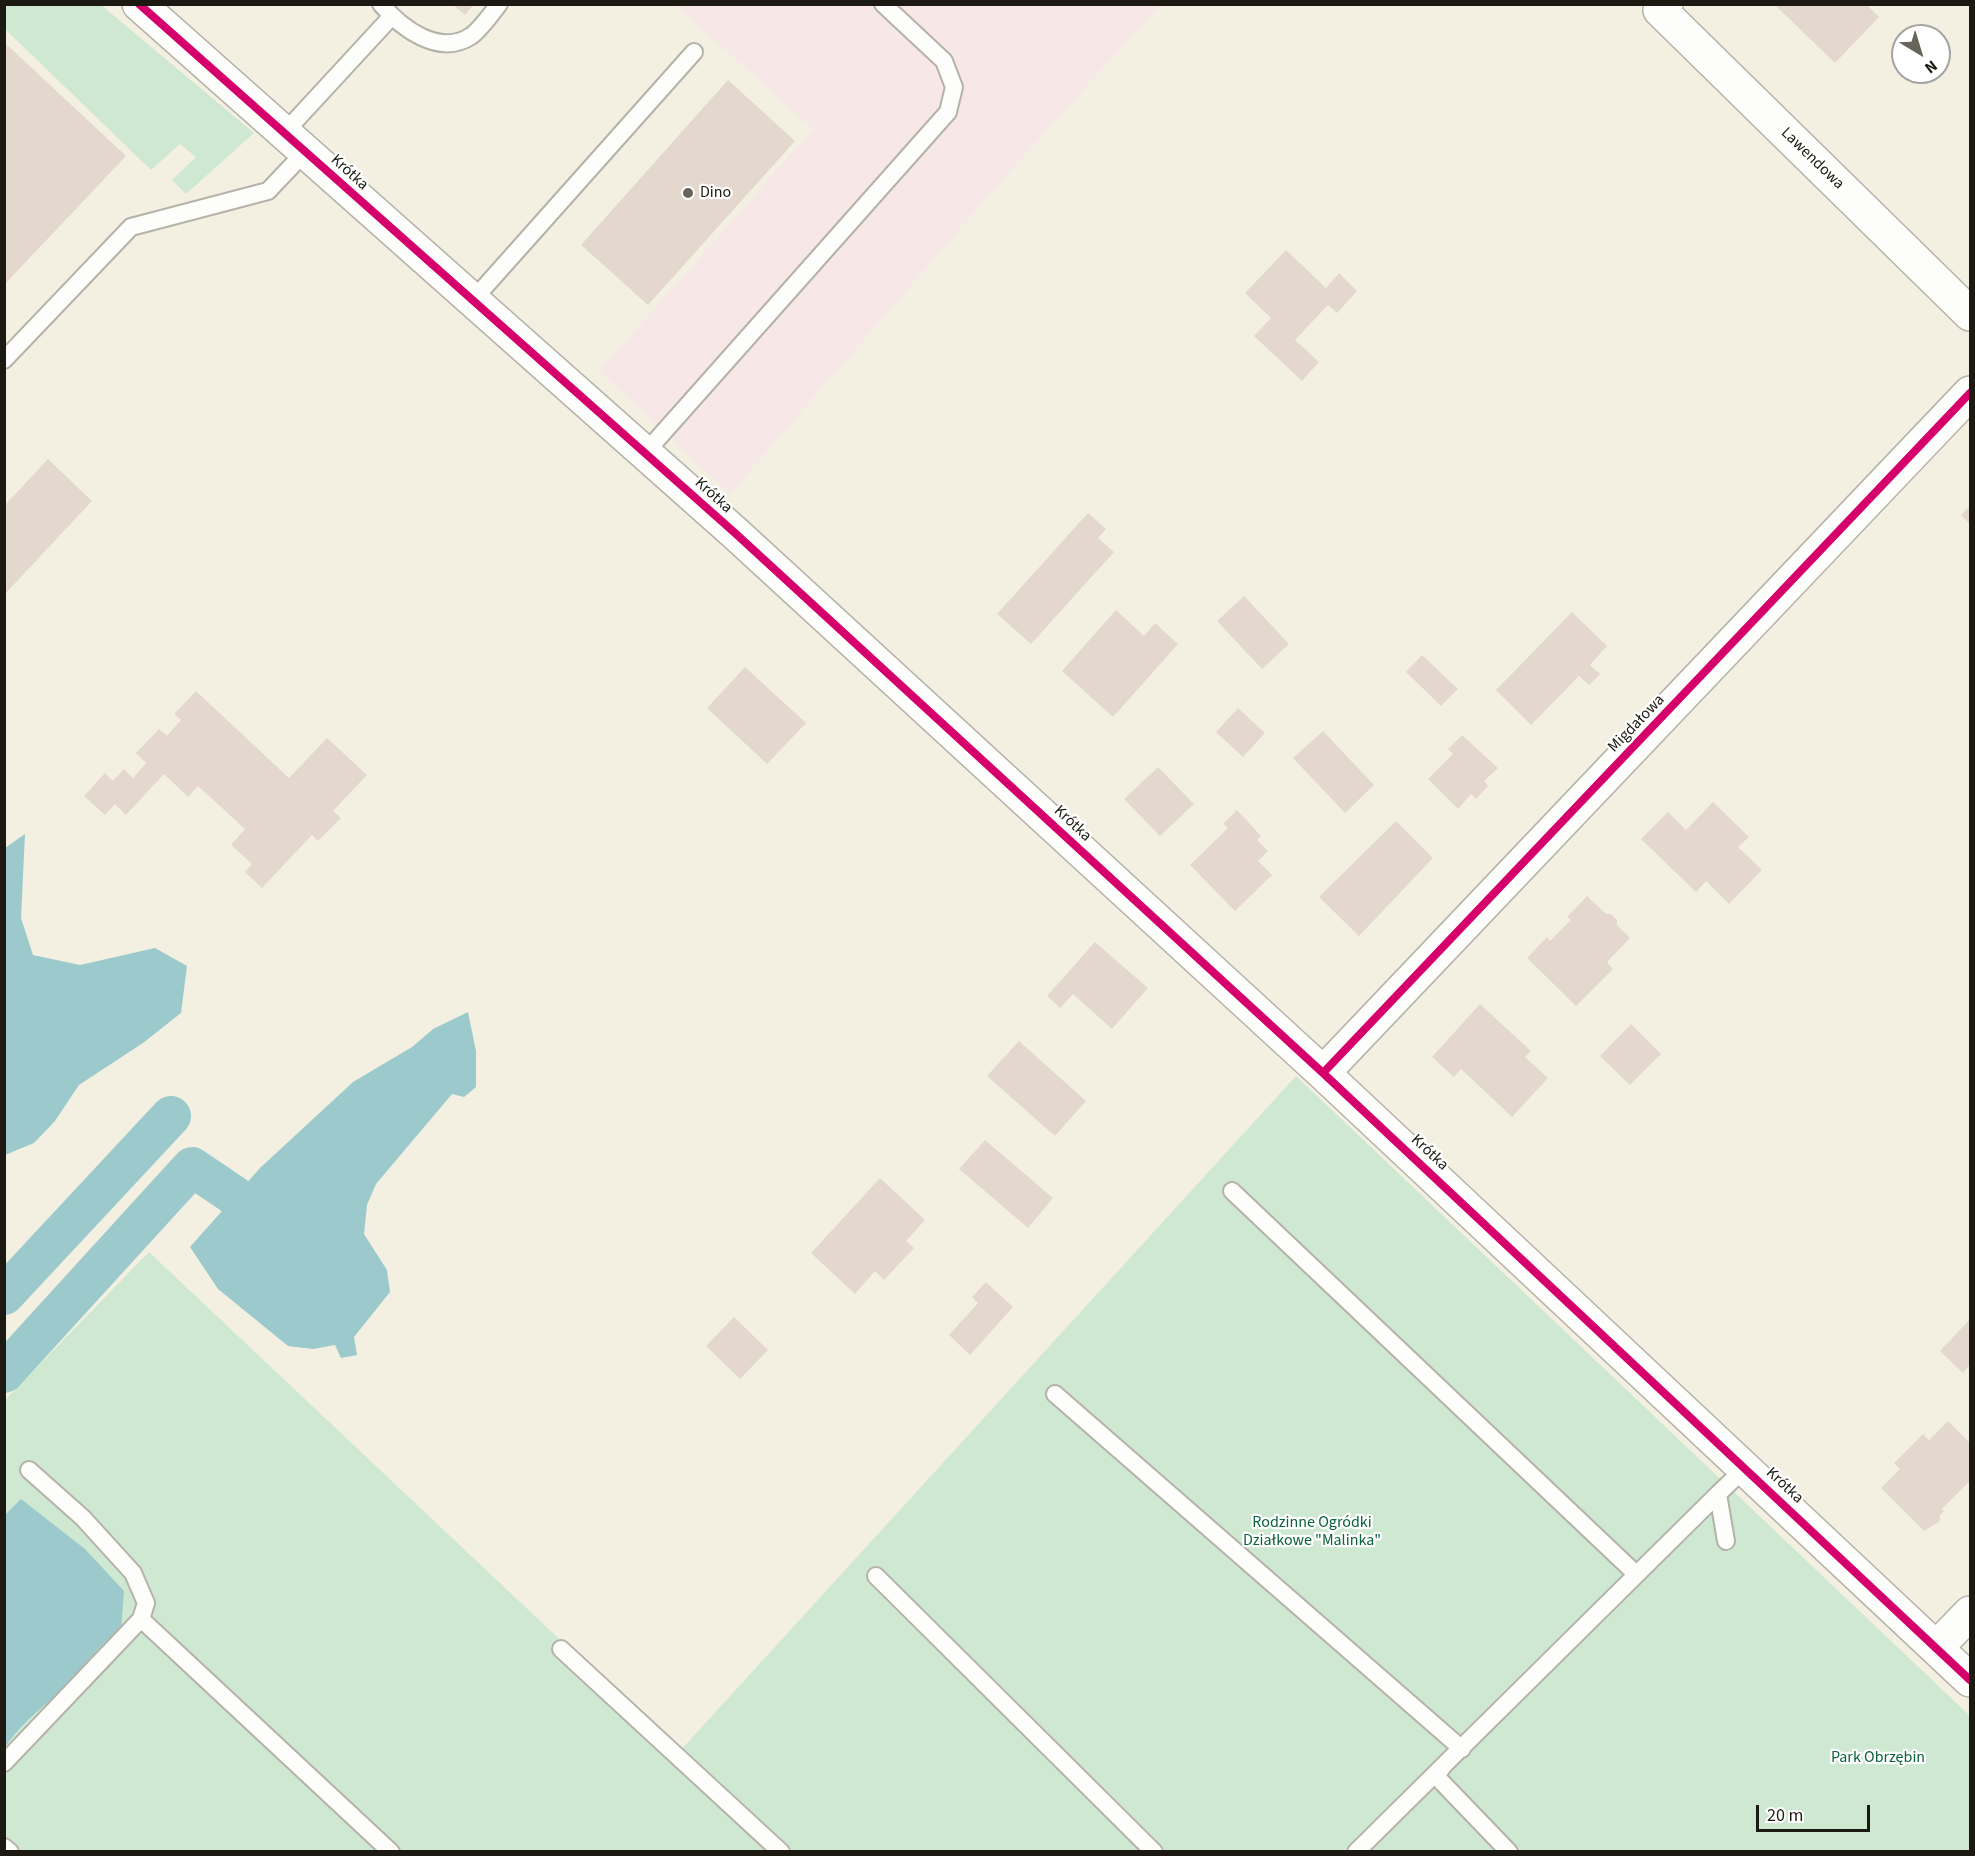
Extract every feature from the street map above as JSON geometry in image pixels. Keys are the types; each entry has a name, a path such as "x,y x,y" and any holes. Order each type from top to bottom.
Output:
{"street":[{"name":"Krótka","path":"139,4 645,453 1323,1073 1971,1680"},
{"name":"Lawendowa","path":"1660,6 1971,314"},
{"name":"Migdałowa","path":"1323,1073 1971,393"},
{"path":"1936,1648 1971,1613"}],"lane":[{"path":"4,360 131,227 268,191 294,142 387,10 427,40 449,43 471,36 499,4"},
{"path":"645,453 948,112 954,87 944,61 883,4"},
{"path":"473,300 694,52"},
{"path":"1232,1191 1636,1574"},
{"path":"1055,1394 1462,1749"},
{"path":"1356,1851 1435,1776 1745,1468"},
{"path":"4,1763 141,1619 146,1603 133,1573 83,1518 29,1470"},
{"path":"1718,1494 1726,1541"},
{"path":"876,1576 1154,1851"},
{"path":"141,1619 391,1851"},
{"path":"561,1649 781,1851"},
{"path":"1435,1776 1509,1851"},
{"path":"4,1846 10,1851"}],"shaded area":[{"path":"675,5 1160,5 1006,176 730,494 599,371 813,129"}],"green space":[{"path":"4,5 101,5 254,133 186,194 172,180 196,157 180,144 151,170 5,29"},
{"name":"Rodzinne Ogródki Działkowe \"Malinka\"","path":"1296,1076 1970,1716 1970,1851 5,1852 5,1400 149,1252 679,1752"}],"water":[{"path":"25,834 21,918 33,955 80,965 155,948 187,966 181,1013 143,1043 79,1085 55,1121 34,1143 5,1155 5,848"},
{"path":"468,1012 476,1051 476,1087 464,1097 452,1094 376,1184 367,1205 364,1234 387,1270 390,1292 354,1337 357,1355 341,1358 335,1345 313,1349 288,1346 218,1289 190,1247 260,1168 353,1082 412,1047 433,1029"},
{"path":"21,1499 85,1549 124,1591 121,1630 100,1647 70,1682 27,1721 5,1747 5,1515"}],"building":[{"path":"452,4 474,4 465,15"},
{"path":"1779,4 1870,4 1868,6 1879,17 1835,63 1777,7"},
{"path":"4,42 126,156 4,285"},
{"name":"Dino","path":"728,80 795,141 648,305 581,245"},
{"path":"1286,250 1326,288 1339,273 1357,291 1337,313 1328,305 1295,340 1319,362 1302,381 1254,336 1271,318 1245,293"},
{"path":"48,459 92,501 4,595 4,506"},
{"path":"1970,506 1970,524 1961,515"},
{"path":"1088,513 1106,529 1098,538 1114,552 1031,644 997,614"},
{"path":"1244,596 1289,644 1262,669 1217,621"},
{"path":"1116,610 1144,636 1155,623 1178,644 1113,717 1062,671"},
{"path":"1572,612 1607,646 1590,665 1600,674 1589,685 1579,676 1531,725 1496,690"},
{"path":"1422,655 1458,689 1441,706 1406,672"},
{"path":"745,667 806,723 767,764 707,708"},
{"path":"196,691 289,778 327,738 367,775 333,811 341,818 318,841 312,835 262,888 245,872 252,864 231,845 245,829 198,786 188,797 164,774 126,815 115,804 105,815 84,796 105,773 113,781 124,769 133,778 146,763 136,753 159,729 167,736 181,720 174,714"},
{"path":"1238,708 1265,733 1243,757 1216,732"},
{"path":"1323,731 1374,785 1345,813 1293,758"},
{"path":"1462,735 1498,768 1484,781 1488,786 1476,799 1471,794 1458,809 1428,779 1453,754 1448,749"},
{"path":"1158,767 1194,804 1160,836 1124,799"},
{"path":"1713,802 1749,837 1738,847 1762,870 1729,904 1706,881 1696,892 1641,839 1668,812 1686,830"},
{"path":"1237,810 1261,836 1257,840 1268,851 1258,861 1272,875 1235,911 1190,865 1228,828 1223,824"},
{"path":"1396,821 1433,858 1359,936 1319,897"},
{"path":"1587,896 1606,914 1611,914 1617,920 1617,925 1630,938 1607,962 1613,969 1576,1006 1527,958 1547,937 1550,941 1571,920 1567,917"},
{"path":"1095,942 1148,988 1112,1029 1073,994 1060,1008 1047,996"},
{"path":"1480,1004 1531,1051 1525,1057 1548,1078 1512,1117 1461,1069 1454,1077 1432,1057"},
{"path":"1631,1024 1661,1054 1630,1085 1600,1056"},
{"path":"1019,1041 1086,1101 1055,1136 987,1076"},
{"path":"985,1140 1053,1198 1028,1228 959,1169"},
{"path":"880,1178 925,1220 906,1241 914,1248 884,1280 875,1271 855,1294 811,1253"},
{"path":"986,1282 1013,1307 970,1355 949,1335 978,1303 972,1297"},
{"path":"734,1317 768,1350 740,1379 706,1346"},
{"path":"1970,1319 1970,1365 1963,1373 1940,1351"},
{"path":"1948,1421 1970,1443 1970,1484 1969,1482 1942,1509 1944,1511 1940,1515 1940,1521 1924,1531 1881,1488 1900,1469 1894,1463 1923,1434 1929,1440"}],"waterway":[{"path":"4,1295 171,1116"},
{"path":"4,1373 192,1167 235,1196"}],"cycle path":[{"path":"139,4 735,533 1323,1073 1970,1680"},
{"path":"1323,1073 1970,393"}],"place":[{"name":"Dino","path":"688,193"}],"park label":[{"name":"Park Obrzębin","path":"1878,1758"}]}
